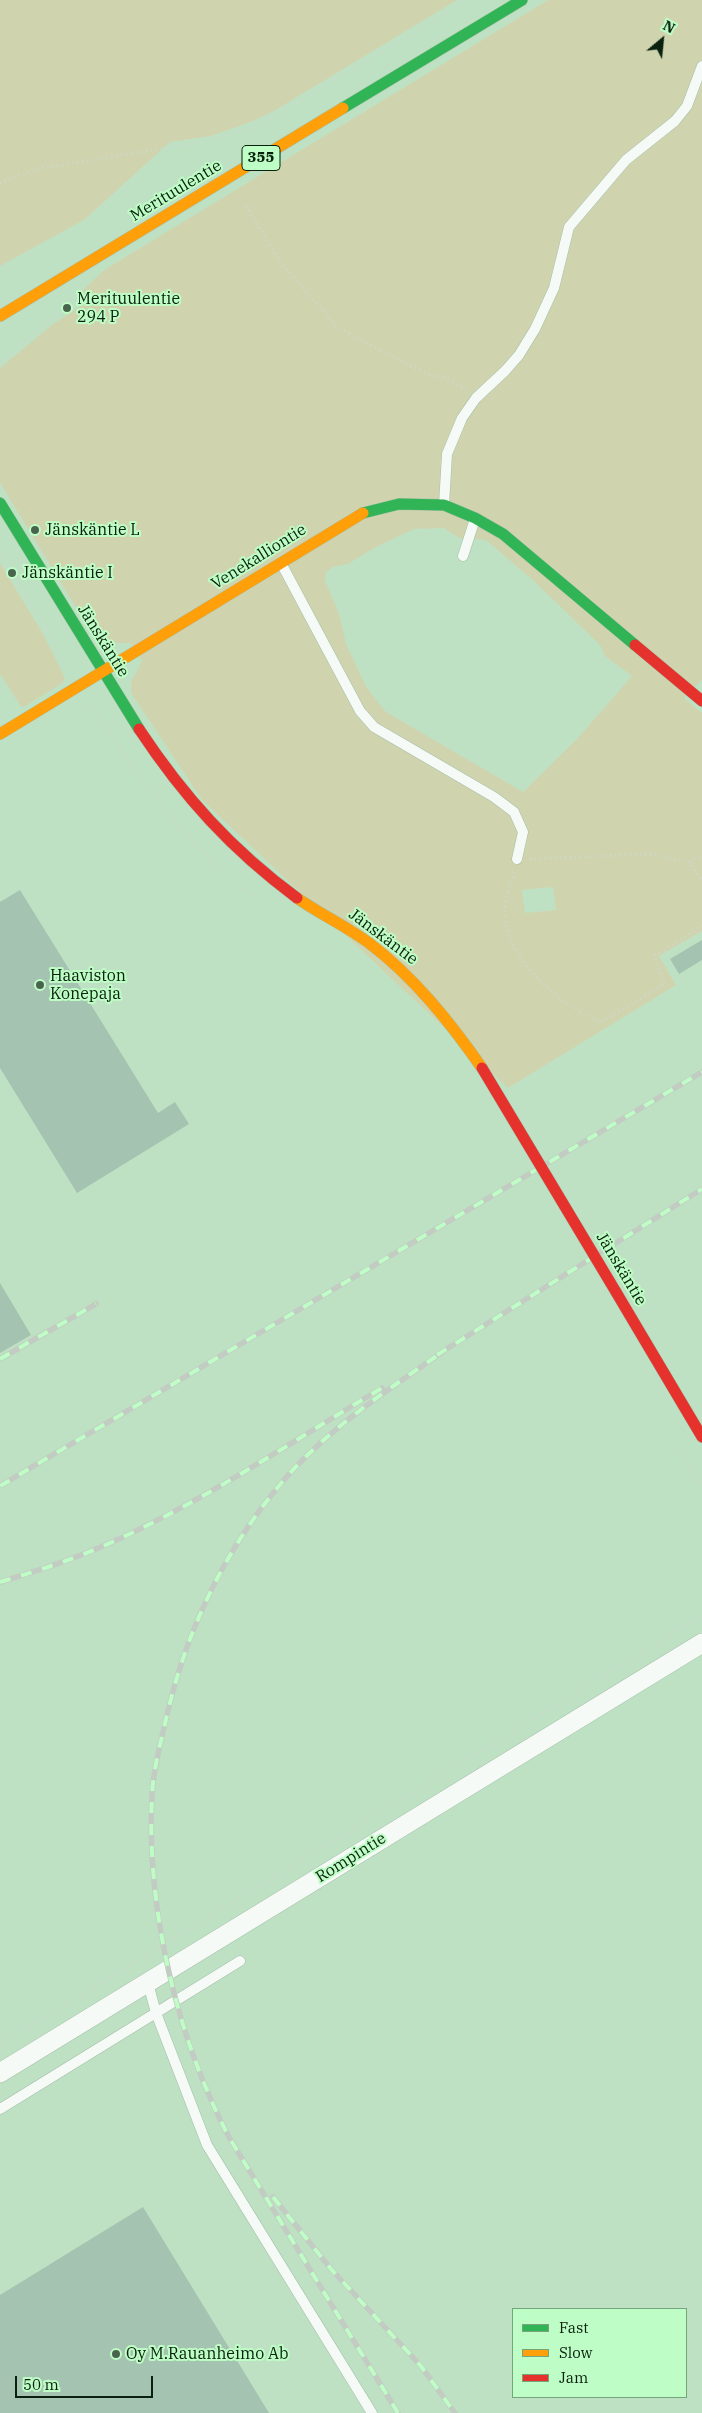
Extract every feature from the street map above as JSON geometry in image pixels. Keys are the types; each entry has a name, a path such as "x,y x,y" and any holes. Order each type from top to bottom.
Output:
{"street":[{"name":"Merituulentie","path":"0,316 522,0"},
{"name":"Jänskäntie","path":"0,503 149,747 178,787 221,835 264,872 298,898 350,930 390,960 418,985 440,1011 482,1068 702,1437"},
{"name":"Venekalliontie","path":"0,734 280,562 366,512 399,504 444,505 475,518 503,534 702,701"},
{"name":"Rompintie","path":"0,2074 702,1643"}],"lane":[{"path":"444,505 447,454 462,418 476,398 519,355 535,329 554,288 569,227 626,160 675,121 687,106 702,66"},
{"path":"462,556 475,518"},
{"path":"280,562 360,711 374,727 395,741 494,797 514,812 523,832 517,859"},
{"path":"0,2109 240,1961"},
{"path":"148,1983 156,2013 207,2145 372,2413"}],"path":[{"path":"0,182 37,169 203,142 234,135 255,127 467,0"},
{"path":"246,206 282,264 337,327 412,367 462,384 476,398"},
{"path":"0,363 59,313 82,298"},
{"path":"702,855 690,862 652,854 517,859 505,909 508,932 515,951 536,976 577,1011 600,1022 665,984 654,956 702,926"},
{"path":"690,862 702,882"},
{"path":"0,2046 702,1616"}],"green space":[{"path":"0,0 457,0 274,111 251,122 211,136 170,142 84,220 0,266"},
{"path":"548,0 702,0 702,680 684,698 702,713 702,931 659,956 676,985 508,1088 202,800 131,693 131,682 142,661 130,643 109,642 91,632 0,483 0,368 53,324 84,304 79,294 104,270","holes":["444,528 459,538 486,540 535,582 600,645 605,656 632,676 577,739 523,792 386,712 367,688 346,644 340,617 325,580 326,572 333,567 348,564 374,548 414,529","553,887 556,910 525,913 522,890"]},
{"path":"0,563 43,634 65,678 63,683 22,708 0,674"}],"building":[{"name":"Haaviston Konepaja","path":"20,890 158,1113 175,1102 189,1124 77,1193 0,1068 0,902"},
{"path":"702,940 702,960 679,974 670,959"},
{"path":"0,1283 31,1335 0,1353"},
{"name":"Oy M.Rauanheimo Ab","path":"143,2207 269,2413 0,2413 0,2295"}],"railway":[{"path":"0,1486 702,1072"},
{"path":"437,1355 702,1189"},
{"path":"0,1359 96,1304"},
{"path":"398,2413 230,2139 211,2100 180,2016 160,1927 151,1838 152,1795 158,1753 182,1663 206,1600 238,1542 278,1487 315,1448 356,1413 444,1351"},
{"path":"0,1582 77,1557 155,1522 221,1486 382,1388"},
{"path":"273,2197 331,2269 420,2365 455,2413"}],"traffic: fast":[{"path":"343,108 522,0"},
{"path":"0,503 139,729"},
{"path":"363,513 399,504 444,505 475,518 503,534 635,645"}],"traffic: slow":[{"path":"0,316 343,108"},
{"path":"0,734 363,513"},
{"path":"297,898 369,943 401,970 444,1017 482,1068"}],"traffic: jam":[{"path":"635,645 702,701"},
{"path":"139,729 173,777 210,821 251,860 297,898"},
{"path":"482,1068 616,1292"},
{"path":"616,1292 702,1437"}],"place":[{"name":"Merituulentie 294 P","path":"67,308"},
{"name":"Jänskäntie L","path":"35,530"},
{"name":"Jänskäntie I","path":"12,573"},
{"name":"Haaviston Konepaja","path":"40,985"},
{"name":"Oy M.Rauanheimo Ab","path":"116,2354"}]}
